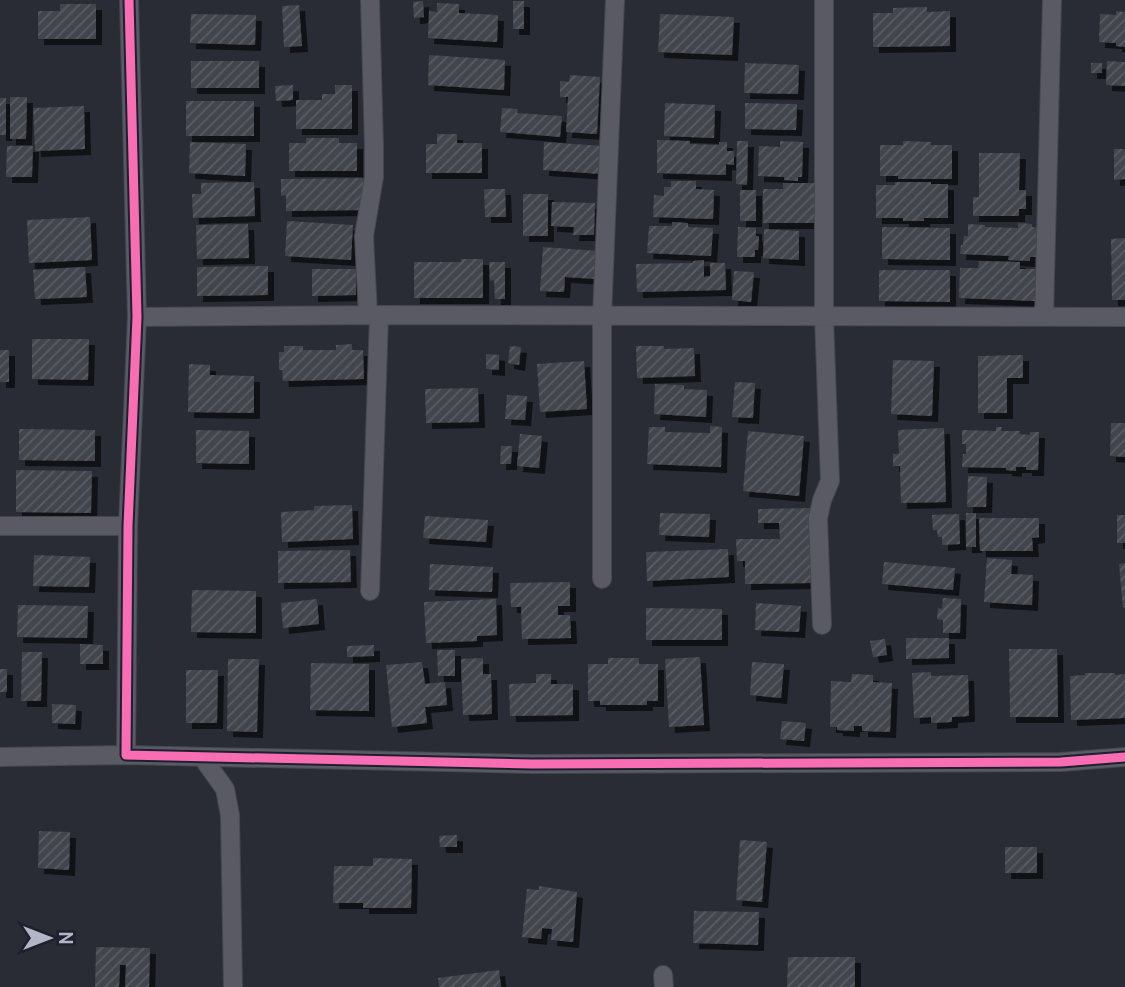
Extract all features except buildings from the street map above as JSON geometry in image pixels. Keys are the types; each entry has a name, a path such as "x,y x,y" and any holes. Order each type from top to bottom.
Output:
{"street":[{"path":"126,755 128,526 137,317 129,0"},
{"path":"370,0 374,177 364,236 373,316 370,591"},
{"path":"602,579 602,317 615,0"},
{"path":"822,625 818,518 830,481 824,317 824,0"},
{"path":"1044,317 1052,0"},
{"path":"137,317 1125,317"},
{"path":"0,526 128,526"},
{"path":"0,757 126,755 545,764 1047,762 1125,757"},
{"path":"202,757 225,789 230,815 233,987"}],"cycle path":[{"path":"129,0 137,317 128,526 126,755 532,764 1061,762 1125,757"}]}
